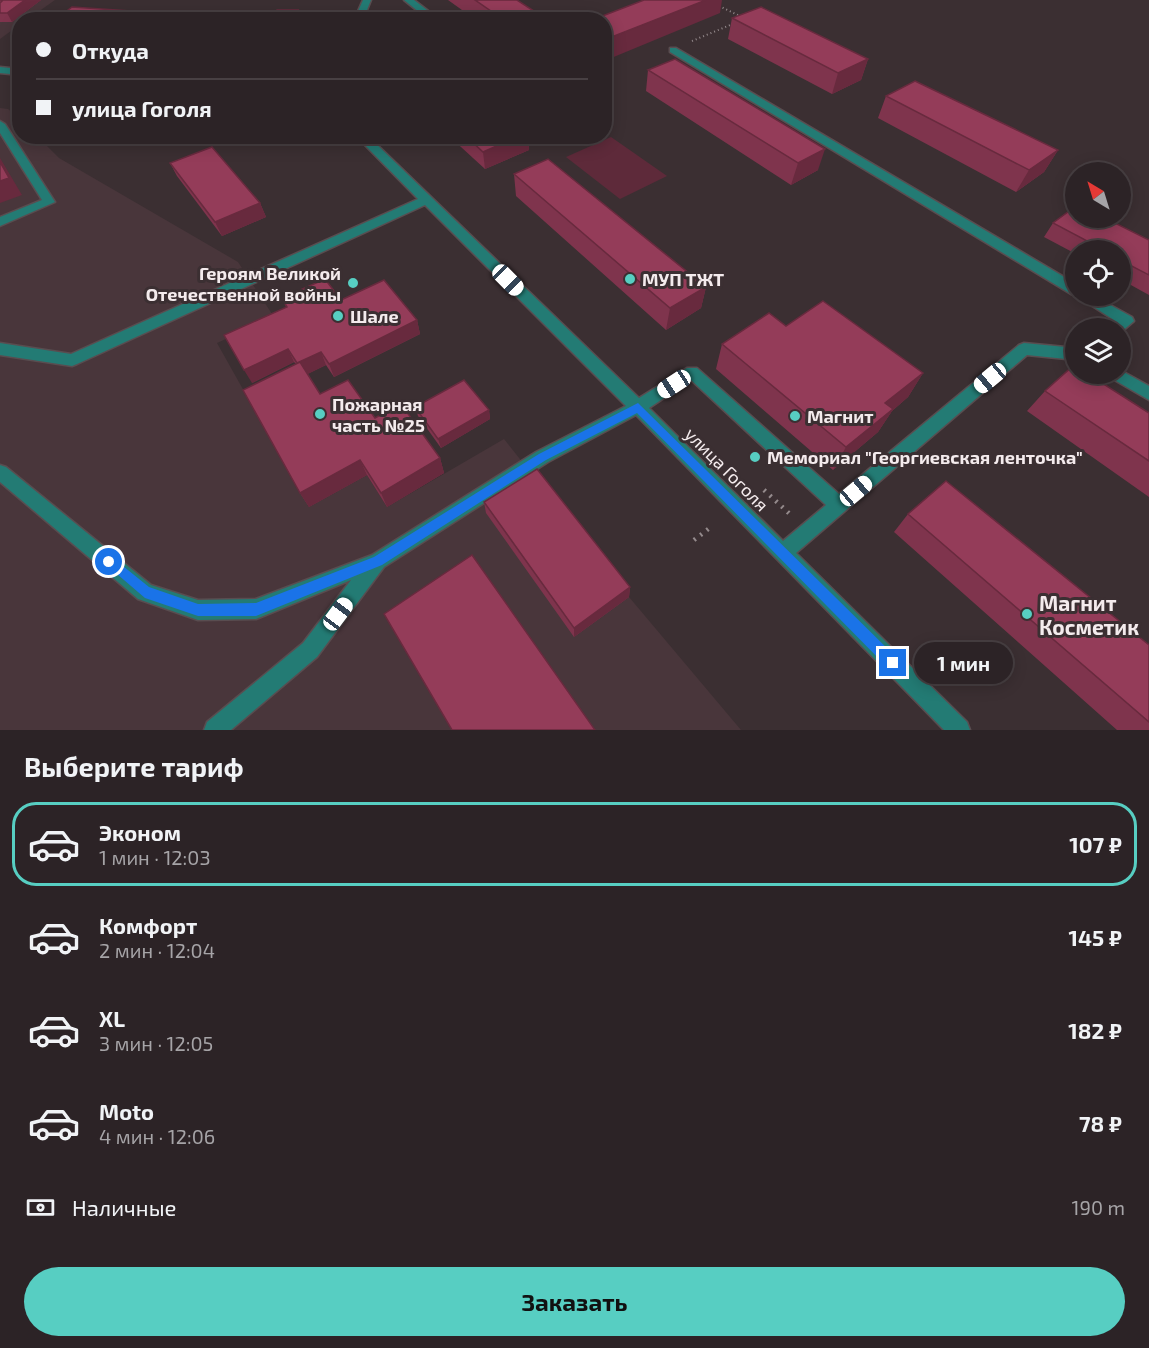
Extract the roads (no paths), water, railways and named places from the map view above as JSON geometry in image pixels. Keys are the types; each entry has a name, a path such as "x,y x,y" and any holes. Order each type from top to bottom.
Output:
{"street":[{"path":"408,0 425,12"},
{"path":"673,50 1065,284"},
{"path":"0,123 12,142"},
{"path":"0,222 49,202 13,144"},
{"name":"улица Гоголя","path":"370,144 638,407 959,730"},
{"path":"0,349 72,360 426,200"},
{"path":"1101,306 1122,318"},
{"path":"782,553 1024,349 1065,353"},
{"path":"0,472 145,592 198,610 256,609 378,561 542,457 638,407 692,372 839,505"},
{"path":"1131,383 1149,394"},
{"path":"215,730 310,650 378,561"}],"place":[{"name":"МУП ТЖТ","path":"630,279"},
{"name":"Героям Великой Отечественной войны","path":"353,283"},
{"name":"Шале","path":"338,316"},
{"name":"Пожарная часть №25","path":"320,414"},
{"name":"Магнит","path":"795,416"},
{"name":"Мемориал \"Георгиевская ленточка\"","path":"755,457"},
{"name":"Магнит Косметик","path":"1027,614"}]}
